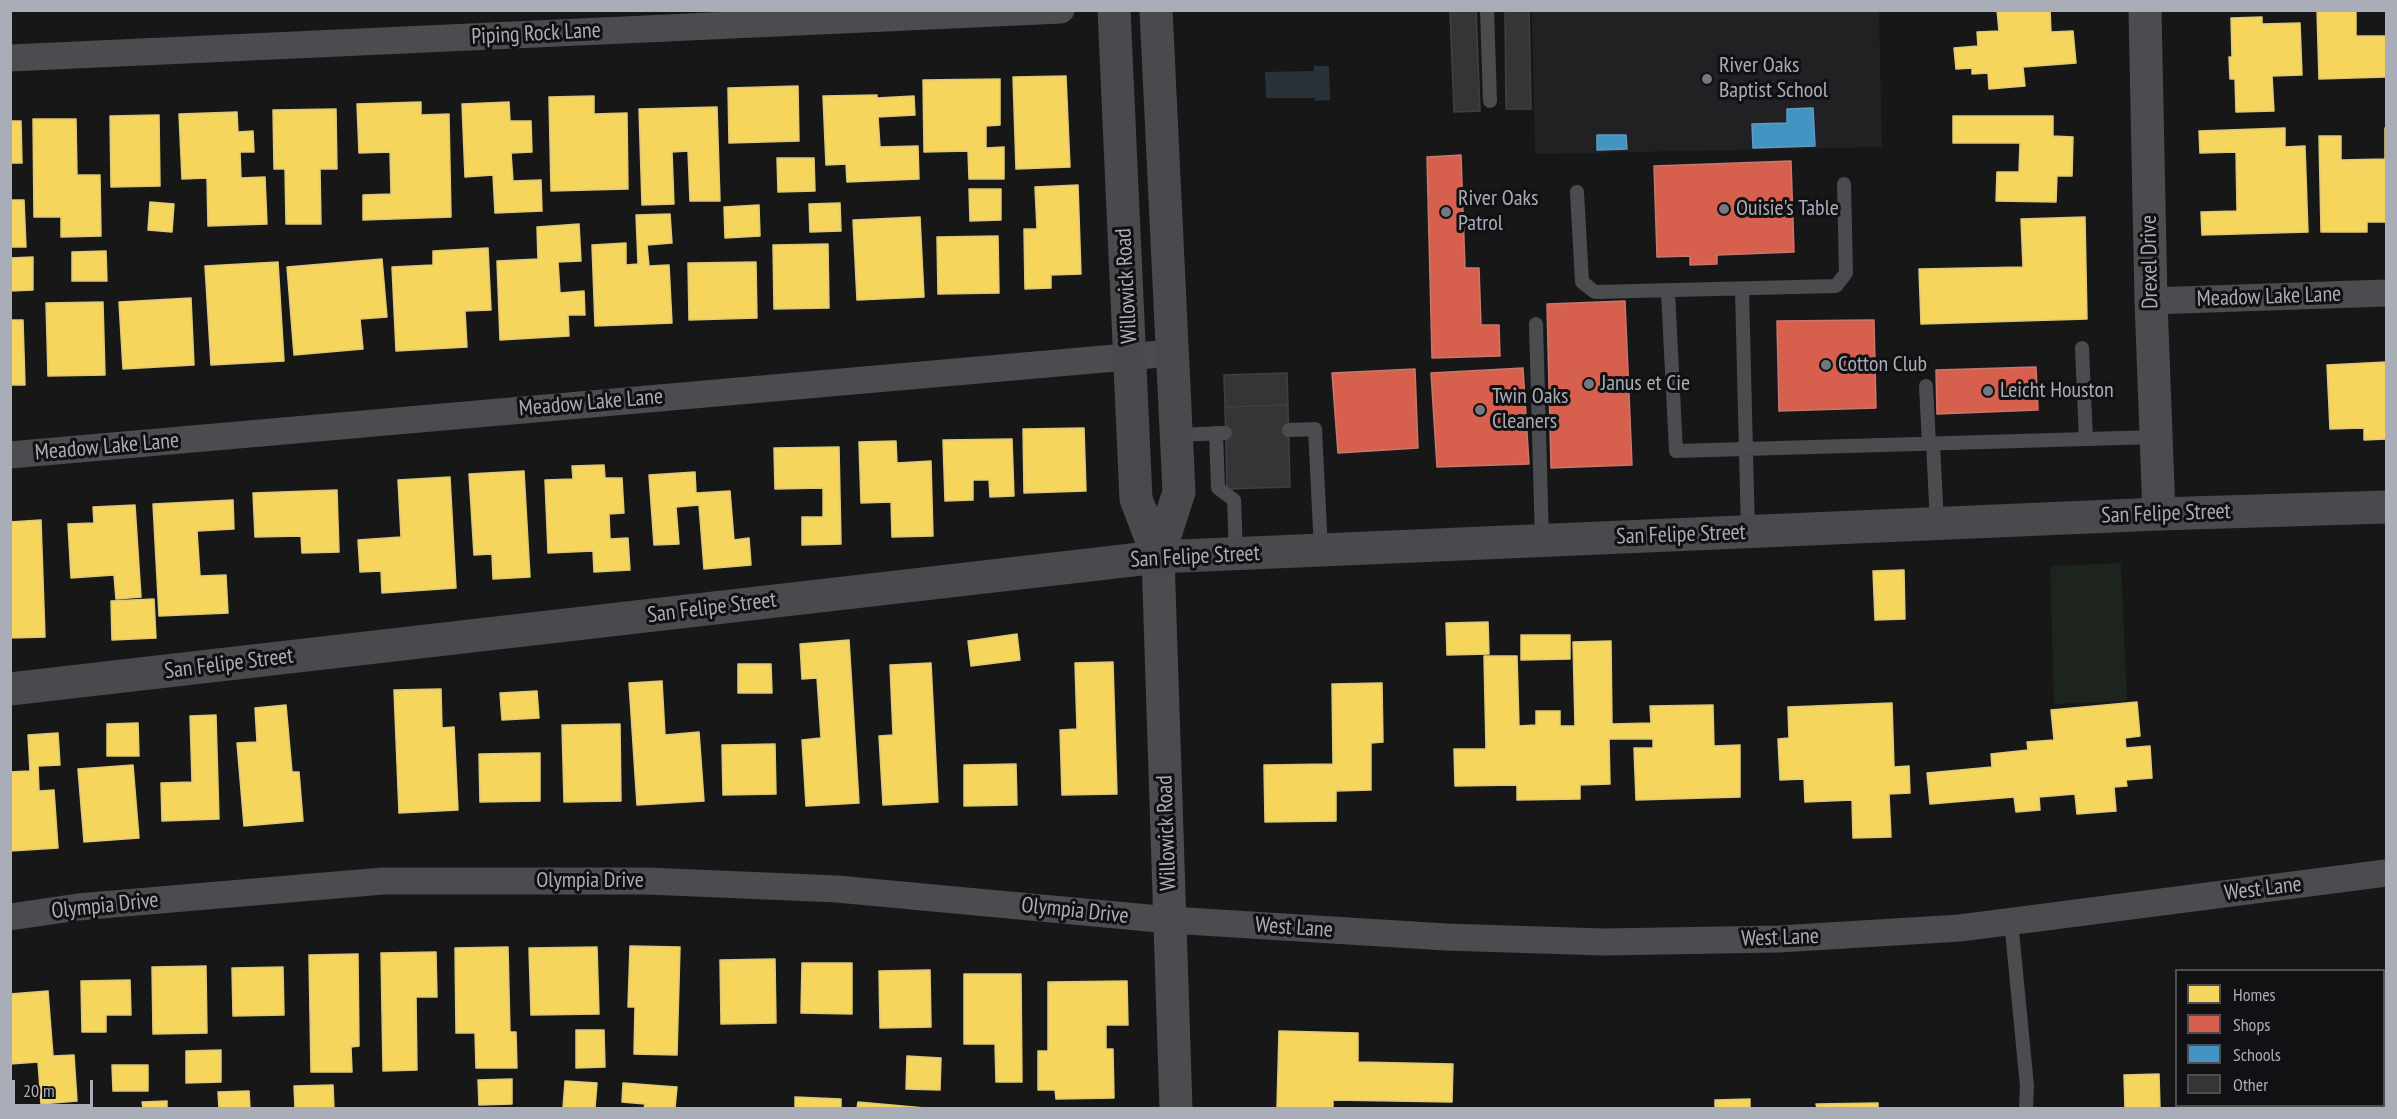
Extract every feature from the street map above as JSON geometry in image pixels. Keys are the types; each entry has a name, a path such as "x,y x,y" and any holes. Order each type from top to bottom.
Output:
{"main road":[{"name":"Willowick Road","path":"1113,10 1136,499 1158,557"},
{"name":"Willowick Road","path":"1156,10 1179,492 1158,557"},
{"name":"San Felipe Street","path":"10,688 1158,557 2159,514 2386,507"}],"street":[{"name":"Piping Rock Lane","path":"10,58 1061,10"},
{"name":"Drexel Drive","path":"2145,10 2151,301 2159,514"},
{"name":"Meadow Lake Lane","path":"2151,301 2386,294"},
{"name":"Meadow Lake Lane","path":"10,456 1172,353"},
{"name":"Willowick Road","path":"1158,557 1176,1108"},
{"name":"West Lane","path":"1170,920 1446,937 1604,942 1779,939 1960,928 2386,873"},
{"name":"Olympia Drive","path":"10,917 78,907 383,880 647,881 837,889 1170,920"}],"lane":[{"path":"1487,10 1490,101"},
{"path":"1577,192 1582,282 1595,292 1742,290 1836,286 1846,273 1844,184"},
{"path":"1742,290 1748,532"},
{"path":"1668,292 1676,451 2156,436"},
{"path":"1536,324 1542,541"},
{"path":"2082,348 2086,439"},
{"path":"1926,386 1937,524"},
{"path":"1288,430 1315,429 1321,550"},
{"path":"1176,435 1220,433 1218,488 1234,500 1236,554"},
{"path":"2011,921 2027,1086 2026,1108"}],"shaded area":[{"name":"River Oaks Baptist School","path":"1532,11 1879,11 1882,147 1535,154"},
{"path":"1314,66 1329,66 1330,100 1266,98 1265,72 1314,71"},
{"path":"2121,563 2127,701 2054,704 2050,566"}],"building: Homes":[{"path":"1997,10 2050,10 2051,32 2073,31 2076,63 2023,67 2025,86 1989,89 1988,73 1972,74 1972,68 1956,69 1954,48 1978,46 1977,32 1999,31"},
{"path":"2317,10 2356,10 2356,36 2386,36 2386,77 2319,79"},
{"path":"2262,17 2262,24 2300,23 2302,75 2272,76 2274,111 2236,112 2235,79 2230,79 2231,18"},
{"path":"1066,76 1070,167 1016,169 1013,77"},
{"path":"1000,79 1000,125 986,126 986,148 1004,147 1004,179 969,179 968,151 924,152 923,80"},
{"path":"798,86 799,141 729,143 728,88"},
{"path":"877,95 877,98 914,96 915,115 878,117 880,147 918,146 919,179 847,182 846,164 826,165 823,96"},
{"path":"594,96 594,114 627,113 628,189 551,191 549,97"},
{"path":"421,102 421,115 449,114 451,217 363,220 363,195 391,194 390,152 359,153 357,104"},
{"path":"509,102 510,121 531,121 532,152 511,153 513,181 541,180 542,211 495,213 493,175 465,177 462,104"},
{"path":"717,107 720,201 690,201 688,151 672,152 674,204 642,205 639,109"},
{"path":"336,109 337,169 320,169 321,224 286,224 285,169 274,169 273,110"},
{"path":"237,112 238,132 253,131 254,152 240,152 241,178 265,177 267,224 208,226 207,178 182,179 179,114"},
{"path":"159,115 160,186 111,187 110,116"},
{"path":"1953,116 2053,116 2053,136 2073,137 2072,176 2057,176 2056,202 1996,201 1997,172 2019,172 2020,143 1953,143"},
{"path":"33,119 76,119 77,175 100,175 101,236 61,237 61,217 34,217"},
{"path":"10,121 21,121 22,163 10,163"},
{"path":"2285,128 2285,147 2305,146 2308,232 2202,235 2201,212 2237,211 2236,152 2200,153 2199,131"},
{"path":"2385,128 2386,222 2367,222 2367,232 2321,232 2319,136 2341,136 2341,160 2385,159"},
{"path":"777,158 814,158 815,191 778,192"},
{"path":"1078,185 1081,274 1051,275 1051,288 1025,289 1024,229 1037,229 1035,187"},
{"path":"969,189 1001,189 1001,220 970,221"},
{"path":"10,200 24,200 26,247 10,247"},
{"path":"150,202 174,204 172,232 148,230"},
{"path":"840,203 841,231 810,232 809,204"},
{"path":"759,205 760,236 725,238 724,207"},
{"path":"670,214 672,243 647,245 649,266 669,265 672,323 595,326 592,245 626,243 626,265 638,264 636,215"},
{"path":"920,217 924,297 857,300 853,220"},
{"path":"2085,217 2087,319 1921,324 1919,269 2023,267 2021,219"},
{"path":"579,224 581,261 558,262 560,293 584,291 585,315 568,315 569,336 500,340 497,261 538,259 537,227"},
{"path":"998,236 999,293 938,294 937,237"},
{"path":"828,244 829,308 774,309 773,245"},
{"path":"488,248 491,310 465,311 467,347 396,351 392,267 433,265 433,251"},
{"path":"106,251 107,281 72,281 72,252"},
{"path":"33,257 33,290 10,291 10,258"},
{"path":"382,259 387,317 360,319 363,349 294,355 287,267"},
{"path":"278,262 284,361 211,365 205,266"},
{"path":"756,262 757,318 689,320 688,263"},
{"path":"191,298 194,365 123,369 119,302"},
{"path":"103,302 105,375 48,376 46,303"},
{"path":"10,320 23,320 25,385 10,385"},
{"path":"2386,362 2386,439 2364,440 2364,428 2330,429 2327,365"},
{"path":"1084,428 1086,491 1024,493 1023,429"},
{"path":"1012,439 1014,496 990,497 989,480 973,480 973,500 945,501 943,440"},
{"path":"896,441 897,463 931,461 933,536 892,537 891,502 861,503 859,442"},
{"path":"839,447 841,544 802,545 802,517 823,517 823,488 775,489 774,448"},
{"path":"604,465 605,478 622,478 624,513 609,514 610,539 628,538 630,570 594,572 593,551 548,553 545,480 573,479 572,466"},
{"path":"524,471 530,577 493,579 492,554 474,555 469,474"},
{"path":"695,472 696,493 730,491 734,540 749,538 751,565 704,569 699,505 676,507 679,544 654,545 649,475"},
{"path":"450,477 456,588 382,593 381,571 360,572 358,540 401,537 398,480"},
{"path":"337,490 339,552 302,553 301,536 255,537 253,493"},
{"path":"233,500 234,529 197,531 200,576 226,575 228,613 159,616 153,504"},
{"path":"135,505 141,597 116,599 114,575 71,578 68,524 94,523 93,507"},
{"path":"41,520 45,637 10,638 10,522"},
{"path":"1904,570 1905,619 1875,620 1873,571"},
{"path":"154,599 156,638 112,640 111,601"},
{"path":"1488,622 1489,654 1447,655 1446,623"},
{"path":"1017,634 1020,660 971,666 968,641"},
{"path":"1521,635 1570,635 1570,659 1521,660"},
{"path":"849,640 859,803 806,806 802,740 821,738 817,678 802,679 800,644"},
{"path":"1611,641 1612,724 1651,723 1650,706 1713,705 1714,746 1740,745 1740,797 1636,800 1634,748 1653,748 1653,739 1609,739 1610,784 1580,785 1580,799 1517,800 1517,785 1455,786 1454,749 1486,749 1484,656 1517,656 1519,726 1536,725 1536,711 1560,711 1560,726 1575,726 1573,642"},
{"path":"1113,662 1117,794 1062,795 1060,730 1077,729 1075,663"},
{"path":"931,663 938,802 883,805 879,736 893,735 890,665"},
{"path":"738,664 771,664 772,693 738,693"},
{"path":"662,681 665,735 699,732 704,801 637,805 629,683"},
{"path":"1382,683 1383,742 1371,743 1371,790 1336,791 1336,821 1265,822 1264,765 1333,764 1332,684"},
{"path":"441,689 442,728 454,727 458,810 399,813 394,690"},
{"path":"537,691 539,718 502,720 500,693"},
{"path":"2137,702 2140,736 2125,738 2126,748 2150,746 2152,778 2126,780 2127,786 2114,787 2116,811 2077,814 2075,794 2039,797 2040,810 2016,812 2014,797 1930,804 1927,773 1992,767 1991,754 2028,750 2027,742 2054,740 2051,710"},
{"path":"1892,703 1894,767 1909,766 1910,793 1889,794 1891,837 1853,838 1852,800 1805,802 1804,779 1780,780 1778,739 1789,738 1788,707"},
{"path":"286,705 292,772 299,772 303,821 244,826 237,743 257,742 255,708"},
{"path":"216,715 219,819 162,821 161,783 192,782 190,716"},
{"path":"138,723 139,756 107,756 107,724"},
{"path":"620,724 621,801 564,802 562,725"},
{"path":"58,733 60,765 38,766 39,791 54,790 58,848 10,851 10,772 30,771 28,735"},
{"path":"775,744 776,794 723,795 722,745"},
{"path":"540,753 540,801 480,802 479,754"},
{"path":"1016,764 1017,805 964,806 964,765"},
{"path":"133,765 139,838 84,842 78,769"},
{"path":"630,946 680,947 677,1055 634,1054 635,1007 628,1007"},
{"path":"508,947 510,1032 516,1032 517,1068 476,1068 475,1033 456,1033 455,948"},
{"path":"597,947 599,1014 531,1015 529,948"},
{"path":"436,952 437,997 416,997 417,1070 383,1071 381,953"},
{"path":"358,954 359,1046 351,1047 352,1072 311,1072 309,955"},
{"path":"775,959 776,1023 721,1024 720,960"},
{"path":"802,963 852,963 852,1014 801,1013"},
{"path":"206,966 207,1033 153,1034 152,967"},
{"path":"283,967 284,1015 233,1016 232,968"},
{"path":"930,970 931,1027 880,1028 879,971"},
{"path":"964,974 1021,974 1022,1082 996,1082 995,1044 964,1044"},
{"path":"130,980 131,1015 106,1015 106,1032 82,1032 81,981"},
{"path":"1127,981 1128,1025 1106,1025 1106,1049 1113,1049 1114,1098 1056,1099 1055,1090 1038,1090 1038,1051 1048,1051 1048,982"},
{"path":"48,991 53,1056 74,1055 77,1101 41,1104 38,1062 10,1064 10,994"},
{"path":"576,1030 604,1030 605,1067 576,1068"},
{"path":"1279,1031 1358,1033 1358,1062 1453,1064 1452,1102 1333,1100 1333,1108 1277,1107"},
{"path":"221,1050 221,1082 186,1083 186,1051"},
{"path":"907,1056 941,1058 940,1090 906,1089"},
{"path":"112,1065 148,1065 148,1091 113,1091"},
{"path":"2159,1074 2160,1108 2125,1108 2124,1075"},
{"path":"512,1079 512,1104 479,1105 478,1080"},
{"path":"565,1081 597,1083 595,1108 563,1108"},
{"path":"623,1083 677,1087 675,1108 644,1108 645,1104 622,1102"},
{"path":"333,1085 334,1108 295,1108 294,1086"},
{"path":"249,1091 250,1108 219,1108 218,1092"},
{"path":"795,1097 841,1099 841,1108 795,1108"},
{"path":"1750,1099 1750,1108 1715,1108 1715,1100"},
{"path":"167,1101 167,1108 143,1108 142,1102"},
{"path":"858,1102 925,1108 857,1108"},
{"path":"1878,1103 1878,1108 1817,1108 1816,1104"},
{"path":"2184,1107 2230,1107 2230,1108"},
{"path":"2271,1107 2374,1107 2374,1108"}],"building: Shops":[{"name":"River Oaks Patrol","path":"1461,155 1465,268 1479,268 1481,325 1499,325 1500,356 1432,358 1427,157"},
{"name":"Ouisie's Table","path":"1791,161 1794,252 1717,255 1717,264 1690,265 1690,256 1657,257 1654,166"},
{"name":"Janus et Cie","path":"1625,301 1632,465 1551,468 1547,304"},
{"name":"Cotton Club","path":"1874,320 1876,408 1779,411 1777,321"},
{"path":"2036,367 2038,410 1937,414 1936,370"},
{"name":"Twin Oaks Cleaners","path":"1523,368 1529,464 1437,467 1431,373"},
{"path":"1415,369 1418,448 1338,453 1332,373"}],"building: Schools":[{"path":"1813,108 1815,146 1753,148 1752,124 1787,123 1787,109"},
{"path":"1597,135 1626,135 1627,149 1597,150"}],"building: Other":[{"path":"1450,10 1476,10 1480,111 1454,112"},
{"path":"1505,10 1529,10 1531,109 1506,109"},
{"path":"1287,373 1288,405 1225,407 1224,375"},
{"path":"1288,405 1290,487 1227,489 1225,407"}],"place":[{"name":"River Oaks Baptist School","path":"1707,79"},
{"name":"Ouisie's Table","path":"1724,209"},
{"name":"River Oaks Patrol","path":"1446,212"},
{"name":"Cotton Club","path":"1826,365"},
{"name":"Janus et Cie","path":"1589,384"},
{"name":"Leicht Houston","path":"1988,391"},
{"name":"Twin Oaks Cleaners","path":"1480,410"}]}
